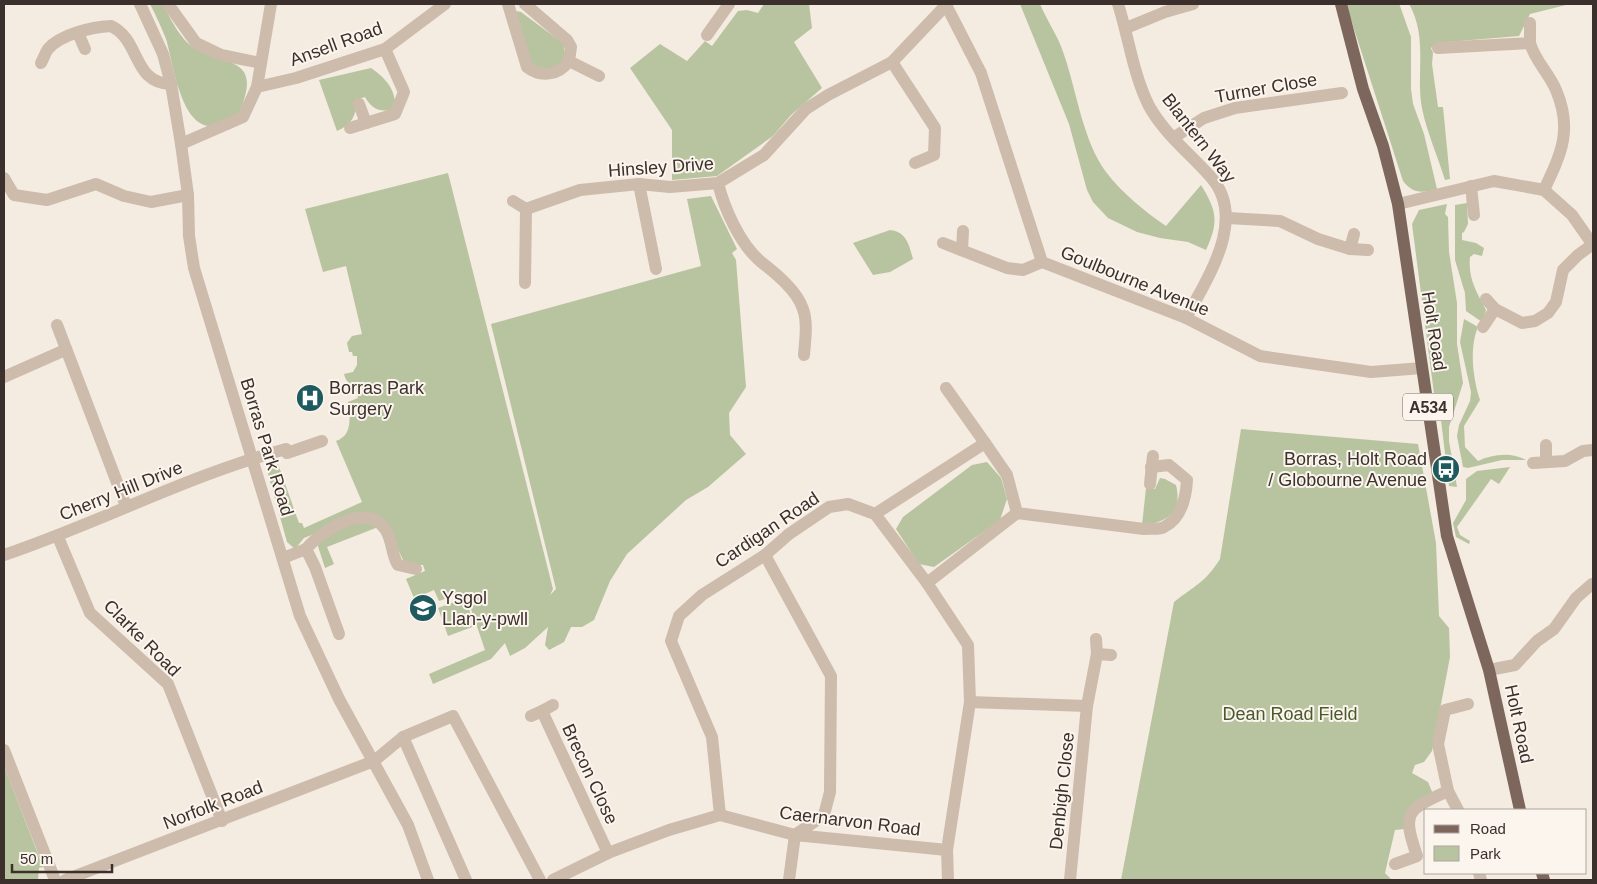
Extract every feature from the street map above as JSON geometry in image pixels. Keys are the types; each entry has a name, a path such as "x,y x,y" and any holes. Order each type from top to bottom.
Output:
{"main road":[{"name":"Holt Road","path":"1340,4 1358,72 1383,146 1398,204 1447,536 1489,670 1518,809"}],"street":[{"name":"Borras Park Road","path":"140,4 163,54 170,84 188,195 189,236 194,268 300,616 339,699 408,825 428,880"},
{"path":"168,4 196,43 221,55 261,63"},
{"path":"181,144 243,117 257,87 271,4"},
{"name":"Ansell Road","path":"257,87 296,78 385,49 445,4"},
{"path":"508,4 527,67 538,74 557,72 569,62 571,47 567,40 524,4"},
{"path":"707,35 729,4"},
{"name":"Blantern Way","path":"1118,4 1126,28 1136,73 1150,107 1173,138 1211,177 1222,194 1228,218"},
{"path":"1126,28 1165,12 1193,4"},
{"name":"Hinsley Drive","path":"526,209 580,190 639,184 670,187 718,183 764,155 806,109 828,94 892,62 946,5"},
{"name":"Goulbourne Avenue","path":"946,5 981,73 1042,262 1186,318 1260,356 1371,372 1422,368"},
{"path":"1530,23 1530,43 1534,55 1556,90 1566,128 1560,157 1544,190"},
{"path":"41,63 49,48 57,42 78,33 103,26 111,26 125,36 150,79 161,84 170,84"},
{"path":"78,33 85,49"},
{"path":"1438,48 1530,43"},
{"path":"350,128 396,114 404,92 385,49"},
{"path":"569,62 599,76"},
{"path":"892,62 935,128 934,155 915,163"},
{"name":"Turner Close","path":"1173,138 1204,118 1235,108 1342,93"},
{"path":"360,104 366,123"},
{"path":"4,178 14,195"},
{"path":"1398,204 1494,181 1544,190 1572,215 1593,244 1564,270 1556,302 1548,314 1535,321 1522,323 1495,309 1486,299"},
{"path":"718,183 722,202 735,228 759,260 771,267 785,283 803,308 806,332 804,355"},
{"path":"14,195 47,200 96,184 124,196 151,202 188,195"},
{"path":"639,184 656,269"},
{"path":"1471,186 1474,215"},
{"path":"4,204 14,195"},
{"path":"513,201 526,209 525,283"},
{"path":"1186,318 1214,265 1228,218 1280,221 1318,239 1350,249 1368,250"},
{"path":"962,250 963,231"},
{"path":"1350,249 1354,234"},
{"path":"944,243 1007,268 1023,270 1042,262"},
{"path":"1483,327 1495,309"},
{"path":"57,325 126,506"},
{"path":"4,377 65,350"},
{"path":"946,388 1007,475 1017,513"},
{"name":"Cherry Hill Drive","path":"4,555 58,536 126,506 252,458 286,449 288,453 322,441"},
{"path":"948,880 947,850 970,702 968,644 927,583 875,514 985,443"},
{"path":"1546,445 1546,462"},
{"path":"1533,463 1565,461 1583,451 1593,450"},
{"path":"927,583 1017,513 1144,529 1163,528 1177,515 1186,498 1187,480 1169,465 1152,462 1150,484"},
{"name":"Cardigan Road","path":"720,815 712,737 671,641 679,616 702,595 764,555 789,534 829,507 848,504 875,514"},
{"path":"282,558 306,549 318,536 339,525 361,518 370,518 380,523 388,532 398,565 416,569"},
{"name":"Clarke Road","path":"58,536 90,614 168,684 222,821"},
{"path":"306,549 315,566 339,634"},
{"path":"764,555 831,676 830,792 824,815 795,835 789,880"},
{"path":"1489,670 1516,665 1537,641 1554,630 1570,595 1592,584"},
{"name":"Denbigh Close","path":"1070,880 1087,706 1097,654 1096,639"},
{"path":"1097,654 1111,655"},
{"path":"970,702 1087,706"},
{"path":"1457,809 1448,791 1438,744 1444,710 1468,704"},
{"name":"Brecon Close","path":"553,705 536,713 608,852"},
{"path":"374,762 403,736 453,716 540,880"},
{"path":"403,736 466,880"},
{"path":"4,750 55,880"},
{"name":"Norfolk Road","path":"65,880 374,762"},
{"path":"1395,864 1417,856 1408,831 1408,816 1418,804 1448,791"},
{"path":"553,880 608,852 669,830 720,815"},
{"name":"Caernarvon Road","path":"720,815 795,835 947,850"}],"green space":[{"path":"150,4 162,4 180,33 193,47 228,61 244,72 247,81 246,94 239,113 219,125 206,126 196,120 187,109 176,79 166,39"},
{"path":"764,4 809,4 812,28 794,42 822,88 791,115 773,136 717,176 672,180 672,130 630,68 660,44 687,61 705,41 712,46 738,11 747,10 758,13"},
{"path":"1020,4 1040,4 1062,49 1091,144 1106,172 1126,194 1166,226 1201,185 1210,202 1214,217 1213,232 1206,250 1188,242 1137,232 1108,218 1093,202 1087,190 1069,124"},
{"path":"1346,4 1399,4 1400,6 1411,37 1411,89 1413,104 1424,134 1437,189 1418,191 1410,188 1403,181"},
{"path":"1409,4 1570,4 1530,14 1519,36 1436,43 1431,48 1438,107 1443,107 1450,179 1445,180 1423,111 1420,90 1420,40 1415,16"},
{"path":"516,11 521,12 564,44 565,58 558,67 544,71 532,65"},
{"path":"371,68 388,83 395,98 395,104 390,110 382,110 370,104 365,97 356,100 352,119 346,126 337,131 319,80"},
{"path":"448,173 553,589 550,595 556,589 491,324 701,266 687,199 711,196 737,249 732,253 736,260 746,387 729,413 730,435 746,454 708,487 686,500 627,554 610,581 594,620 582,627 571,627 564,642 549,650 545,645 548,627 525,648 510,656 505,643 491,659 433,684 429,674 485,650 467,597 462,593 439,601 434,590 422,595 426,607 419,610 406,579 425,571 423,565 413,565 404,562 386,524 327,547 334,564 325,568 314,534 304,538 295,549 287,542 267,470 269,465 277,461 299,523 302,523 304,528 362,502 336,441 348,430 350,419 348,402 358,398 355,387 347,381 344,374 353,372 357,365 357,356 353,356 352,352 349,352 347,343 352,336 362,334 346,266 323,272 305,209"},
{"path":"1467,203 1468,224 1462,233 1462,240 1476,243 1484,248 1482,256 1474,254 1470,257 1470,272 1486,310 1482,322 1466,311 1465,293 1455,260 1455,205"},
{"path":"1447,204 1445,214 1448,217 1449,252 1457,303 1457,344 1463,383 1449,427 1449,441 1457,487 1449,486 1440,412 1436,409 1412,224 1419,210"},
{"path":"890,230 904,236 913,259 890,272 873,275 853,243"},
{"path":"1464,319 1478,327 1475,335 1473,363 1475,382 1480,400 1464,426 1465,447 1478,461 1502,455 1520,457 1526,460 1502,460 1468,468 1463,467 1457,436 1459,425 1470,401 1471,392 1460,342"},
{"name":"Dean Road Field","path":"1241,429 1418,444 1436,543 1439,616 1449,628 1450,657 1432,751 1424,762 1415,765 1412,773 1428,782 1433,794 1404,829 1395,830 1385,873 1392,880 1121,880 1174,602 1199,584 1220,559"},
{"path":"987,462 1001,478 1007,499 1000,520 934,567 919,564 896,529 903,517 972,465"},
{"path":"1510,467 1499,484 1491,479 1457,527 1460,535 1470,541 1469,544 1456,537 1453,523 1466,500 1466,479 1477,471"},
{"path":"1160,478 1176,485 1178,495 1175,509 1165,519 1142,525 1146,488 1155,489"},
{"path":"465,598 475,626 448,636 438,608"},
{"path":"4,766 43,867 39,868 38,880 4,880"}],"place":[{"name":"Borras Park Surgery","path":"310,398"},
{"name":"Borras, Holt Road / Globourne Avenue","path":"1446,469"},
{"name":"Ysgol Llan-y-pwll","path":"423,608"}]}
